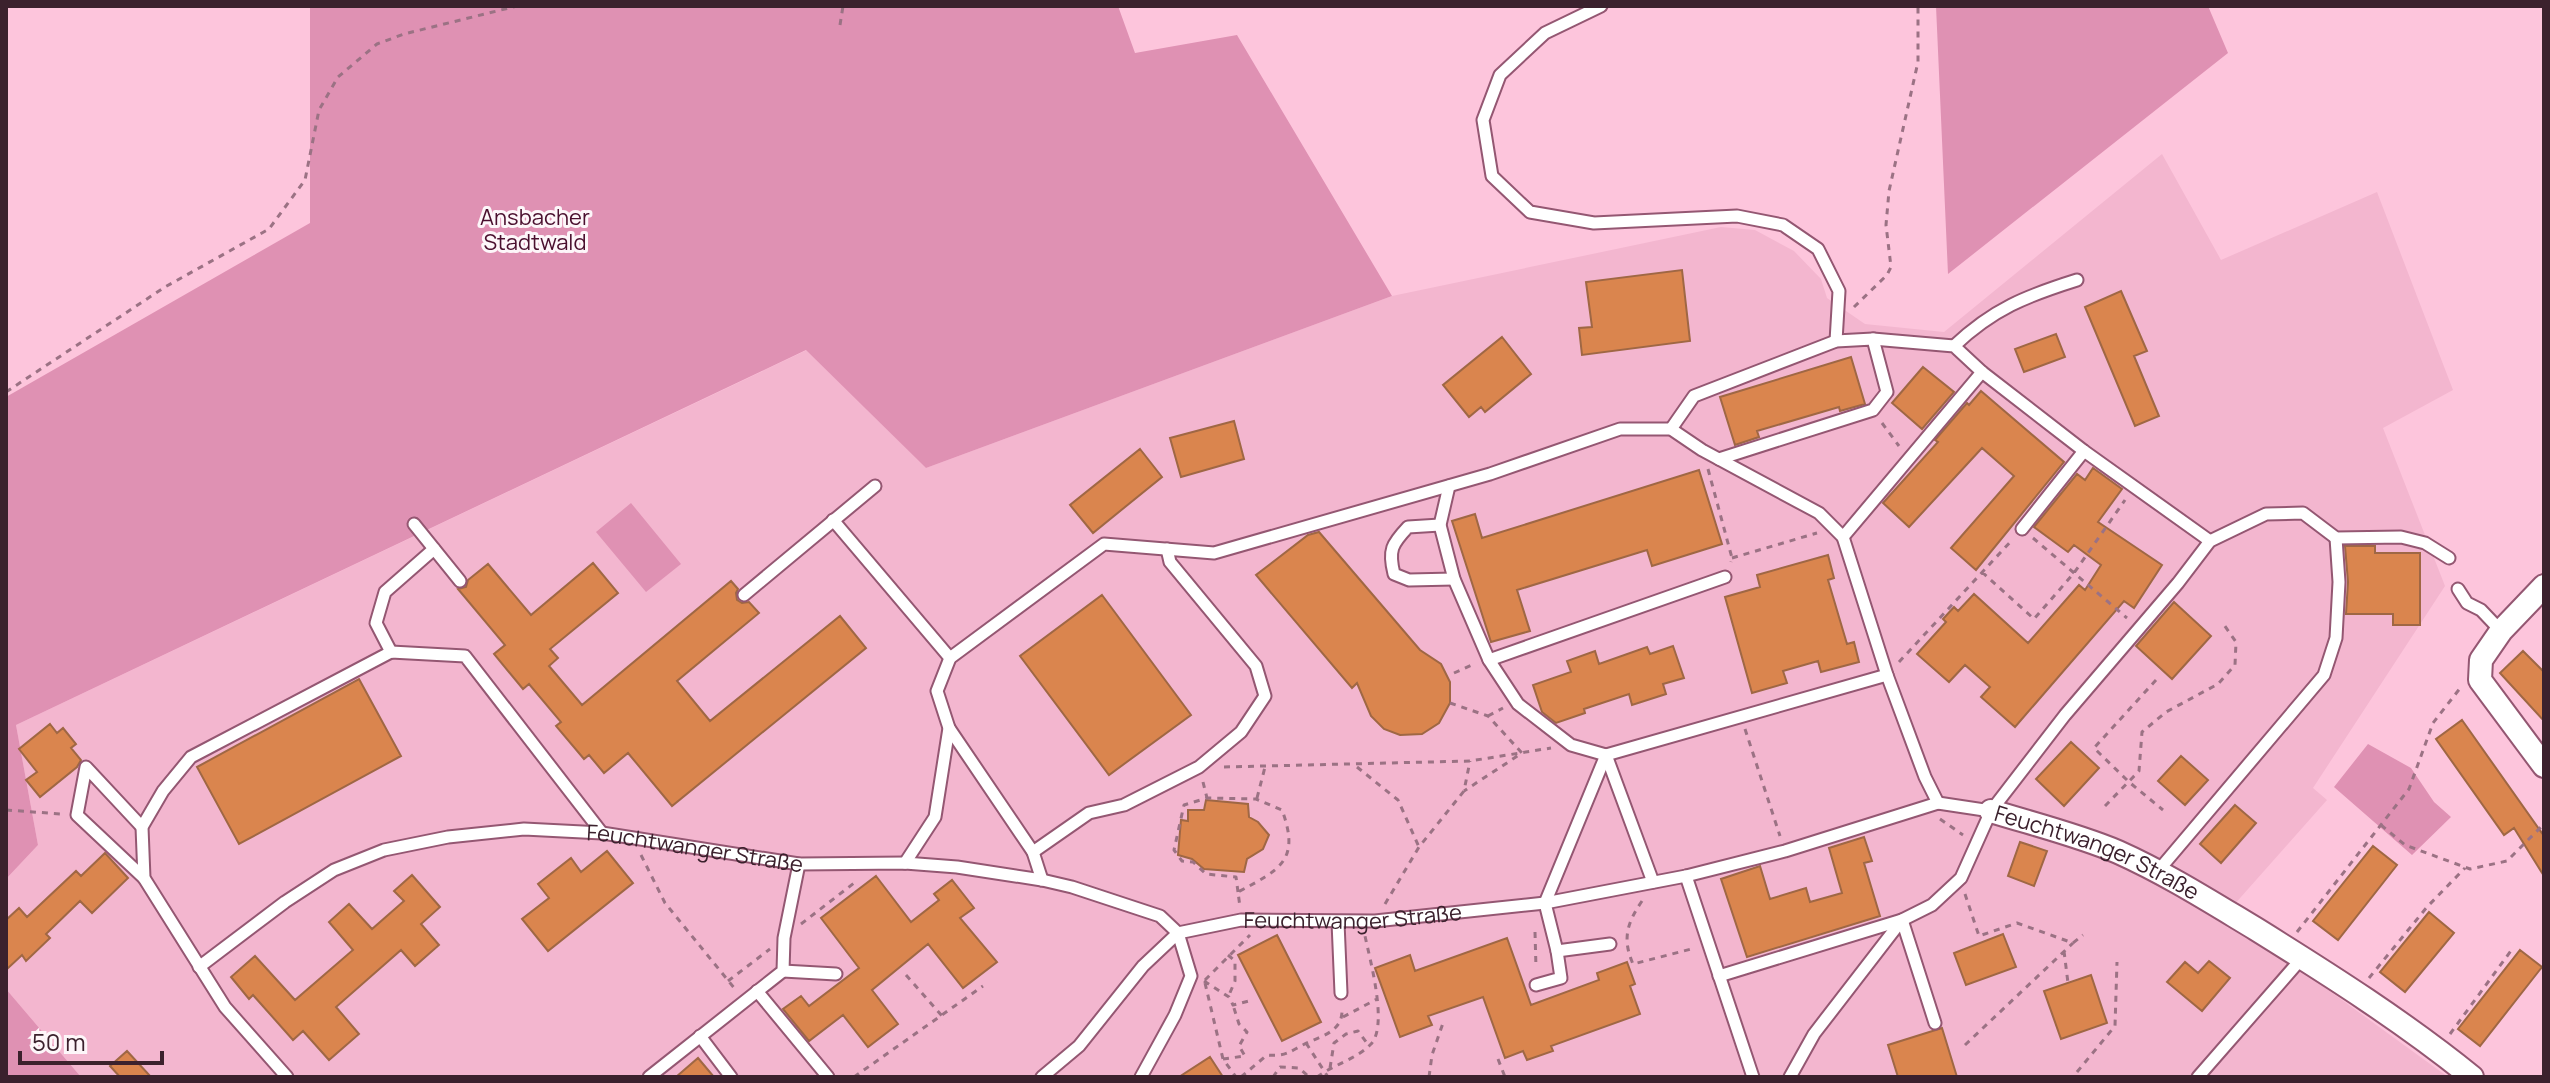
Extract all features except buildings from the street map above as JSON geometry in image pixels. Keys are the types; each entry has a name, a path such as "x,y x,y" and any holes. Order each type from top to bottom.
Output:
{"street":[{"path":"2544,586 2501,631 2481,660 2480,680 2544,766"},
{"name":"Feuchtwanger Straße","path":"1991,811 2114,850 2158,871 2356,993 2439,1050 2472,1077"}],"lane":[{"path":"1601,6 1545,33 1500,75 1483,120 1492,176 1530,212 1594,223 1737,216 1783,225 1818,249 1839,291 1836,341"},
{"path":"1954,346 1974,326 2023,298 2077,280"},
{"path":"1719,459 1873,410 1887,392 1873,339"},
{"path":"1671,429 1694,396 1836,341 1873,339 1954,346 1982,372 2084,451 2210,541"},
{"path":"1843,537 1982,372"},
{"path":"1042,880 1033,852 949,728 937,691 950,658 1104,544 1214,553 1490,474 1620,429 1671,429 1702,450 1819,513 1843,537 1887,675 1925,777 1938,803"},
{"path":"2022,529 2084,451"},
{"path":"744,595 875,486"},
{"path":"1449,486 1440,525 1454,579 1484,660 1518,704 1571,745 1606,755 1887,675"},
{"path":"1719,976 1902,920 1932,905 1961,878 1991,811 2065,715 2210,541 2266,514 2303,513 2336,538 2401,537 2425,543 2449,558"},
{"path":"833,520 950,658"},
{"path":"414,524 460,581"},
{"path":"1440,525 1408,527 1393,542 1390,559 1394,574 1409,580 1454,579"},
{"path":"2158,871 2324,675 2336,638 2339,582 2336,538"},
{"path":"391,652 376,623 385,592 434,549"},
{"path":"1033,852 1089,813 1124,805 1199,767 1241,732 1265,696 1256,666 1170,562 1167,549"},
{"path":"1484,660 1725,577"},
{"path":"2458,589 2467,603 2481,610 2501,631"},
{"path":"144,878 142,827 163,791 191,757 391,652 465,656 602,833"},
{"path":"905,863 935,817 949,728"},
{"path":"1606,755 1649,882"},
{"path":"1536,985 1561,978 1545,903 1606,755"},
{"path":"142,827 86,767 77,815 144,878 225,1007 279,1075"},
{"name":"Feuchtwanger Straße","path":"199,967 285,902 334,870 384,850 448,837 524,829 602,833 799,864 905,863 957,867 1042,880 1160,916 1178,933 1241,920 1368,921 1545,903 1686,876 1785,851 1938,803 1991,811"},
{"path":"783,971 784,938 799,864"},
{"path":"1686,876 1753,1077"},
{"path":"1902,920 1935,1023"},
{"path":"1790,1077 1814,1034 1902,920"},
{"path":"1338,922 1341,993"},
{"path":"1042,1077 1079,1046 1143,966 1178,933 1191,976 1175,1015 1141,1077"},
{"path":"1557,951 1610,944"},
{"path":"2198,1077 2294,953"},
{"path":"649,1077 783,971 836,974"},
{"path":"757,991 828,1077"},
{"path":"700,1036 731,1077"}],"path":[{"path":"6,392 165,287 269,229 305,180 319,110 338,77 377,44 404,34 517,6"},
{"path":"840,25 843,6"},
{"path":"1860,302 1891,267 1886,225 1889,191 1918,62 1918,6"},
{"path":"1873,410 1908,459"},
{"path":"1702,450 1732,558 1725,577"},
{"path":"1982,572 2034,619 2074,573 2134,487"},
{"path":"1732,558 1833,528"},
{"path":"1887,675 2022,529 2139,629"},
{"path":"2105,806 2139,771 2142,732 2166,712 2218,684 2235,665 2236,642 2222,622"},
{"path":"1454,673 1484,660"},
{"path":"2294,953 2409,789 2433,723 2481,660"},
{"path":"2156,680 2094,748 2163,810"},
{"path":"1450,703 1488,716 1522,753"},
{"path":"1488,716 1496,712"},
{"path":"1740,716 1785,851"},
{"path":"1207,798 1199,767 1470,761 1571,745"},
{"path":"1317,1077 1369,1046 1377,1036 1377,999 1368,921 1419,847 1464,791 1522,753"},
{"path":"1464,791 1470,761"},
{"path":"1355,765 1398,800 1419,847"},
{"path":"1256,799 1265,767"},
{"path":"1238,892 1275,872 1288,850 1290,833 1282,810 1256,799 1207,798 1184,805 1174,850 1182,861 1193,862 1206,874 1236,877 1241,920"},
{"path":"1924,807 1976,845"},
{"path":"6,810 77,815"},
{"path":"2381,825 2405,845 2470,869 2507,861 2544,824"},
{"path":"632,838 665,903 744,1000"},
{"path":"2356,993 2427,907 2465,868"},
{"path":"1961,878 1979,936 2017,923 2073,943"},
{"path":"1649,882 1647,894 1627,933 1626,948 1633,964 1708,944"},
{"path":"1204,981 1254,932 1261,919"},
{"path":"1535,930 1536,985"},
{"path":"1965,1045 2083,935"},
{"path":"2439,1050 2513,948"},
{"path":"2064,951 2068,983"},
{"path":"1228,955 1235,961 1235,981 1229,997"},
{"path":"2077,1072 2115,1026 2117,962"},
{"path":"906,975 942,1016"},
{"path":"1204,981 1223,1059 1238,1077 1267,1055 1283,1056 1325,1036 1336,1029 1343,1017 1377,999"},
{"path":"1204,981 1229,997 1239,1024 1247,1032 1239,1046 1245,1056 1223,1059"},
{"path":"854,1077 983,986"},
{"path":"1341,993 1343,1017"},
{"path":"1233,1005 1249,1001"},
{"path":"1429,1077 1432,1055 1443,1023"},
{"path":"1330,1068 1334,1043 1346,1034 1358,1031 1369,1046"},
{"path":"1306,1043 1328,1077"},
{"path":"1498,1059 1505,1077"},
{"path":"1273,1077 1280,1067 1299,1068 1309,1077"}],"shaded area":[{"path":"2162,154 2221,260 2377,192 2453,390 2383,428 2445,586 2313,788 2327,800 2225,915 2448,1077 81,1077 6,989 6,879 38,845 16,725 807,350 926,468 1392,296 1721,227 1755,230 1794,251 1821,279 1827,298 1865,324 1944,332"}],"green space":[{"name":"Ansbacher Stadtwald","path":"310,6 1118,6 1135,53 1237,35 1392,296 926,468 806,350 16,725 38,845 6,879 6,397 310,223"},
{"path":"1936,6 2208,6 2228,53 1948,274"},
{"path":"631,503 681,564 646,592 596,532"},
{"path":"2368,744 2411,768 2434,802 2451,817 2412,855 2334,787"},
{"path":"6,989 81,1077 6,1077"}]}
